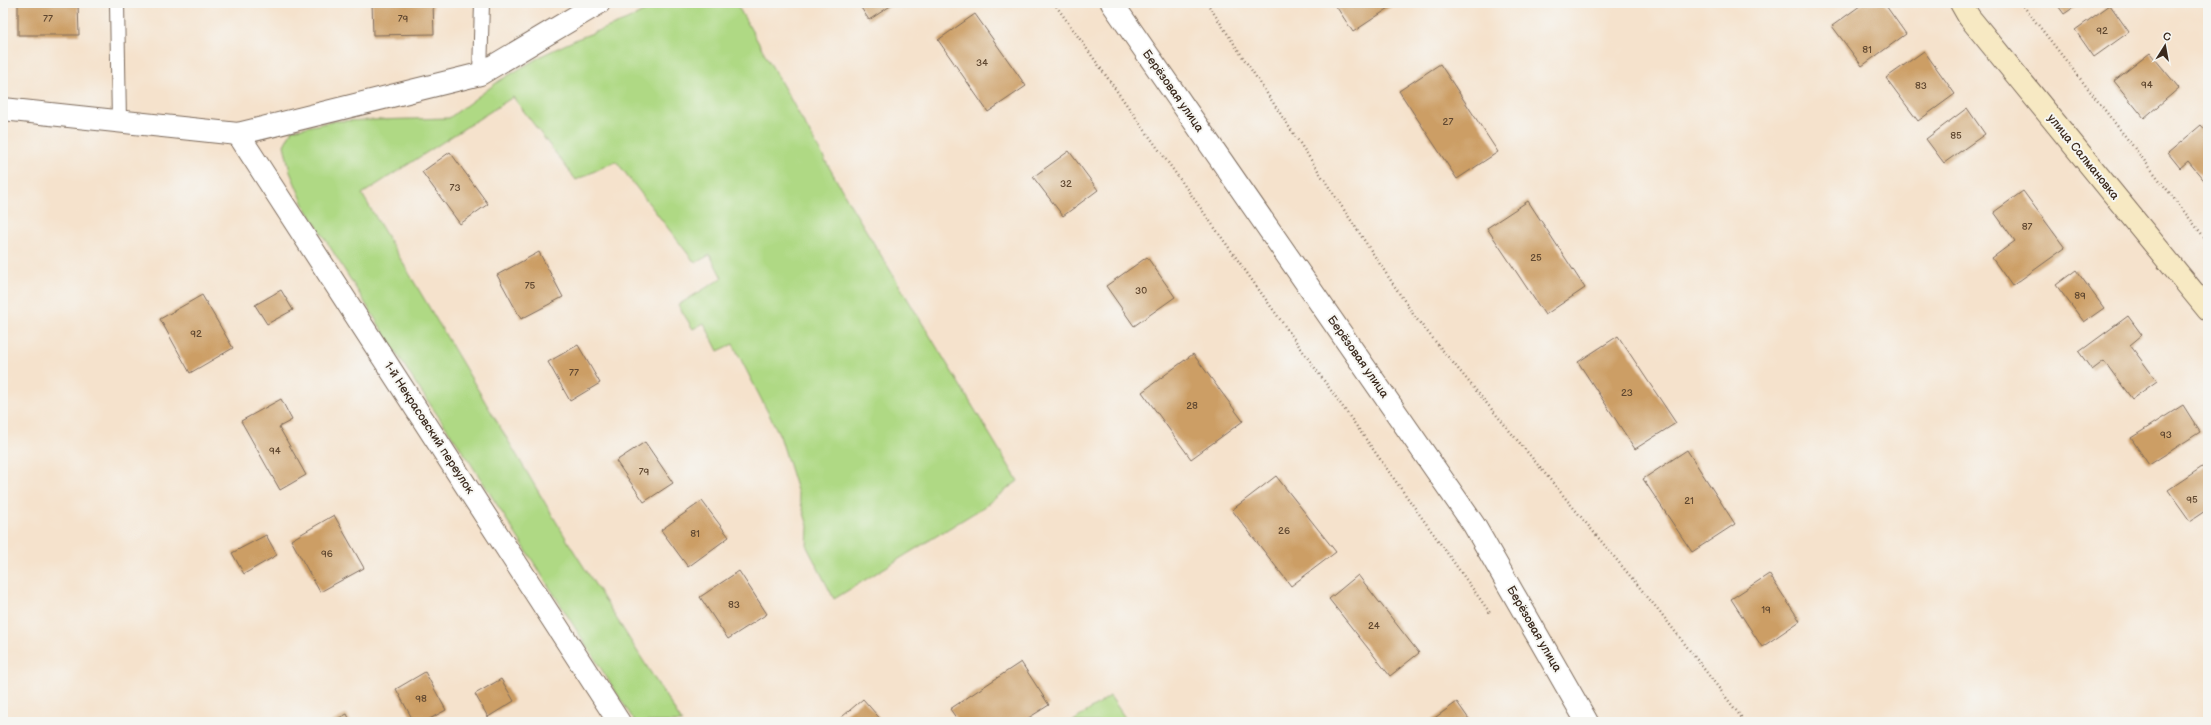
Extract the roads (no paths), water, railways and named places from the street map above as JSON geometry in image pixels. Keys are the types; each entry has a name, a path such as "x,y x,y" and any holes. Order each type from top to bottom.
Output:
{"street":[{"path":"3,109 238,134 480,74 599,3"},
{"name":"Берёзовая улица","path":"1112,3 1474,525 1587,722"},
{"name":"улица Салмановка","path":"1961,3 1969,17 2208,310"},
{"name":"1-й Некрасовский переулок","path":"238,134 620,722"}],"lane":[{"path":"117,3 119,122"},
{"path":"480,74 482,3"}]}
